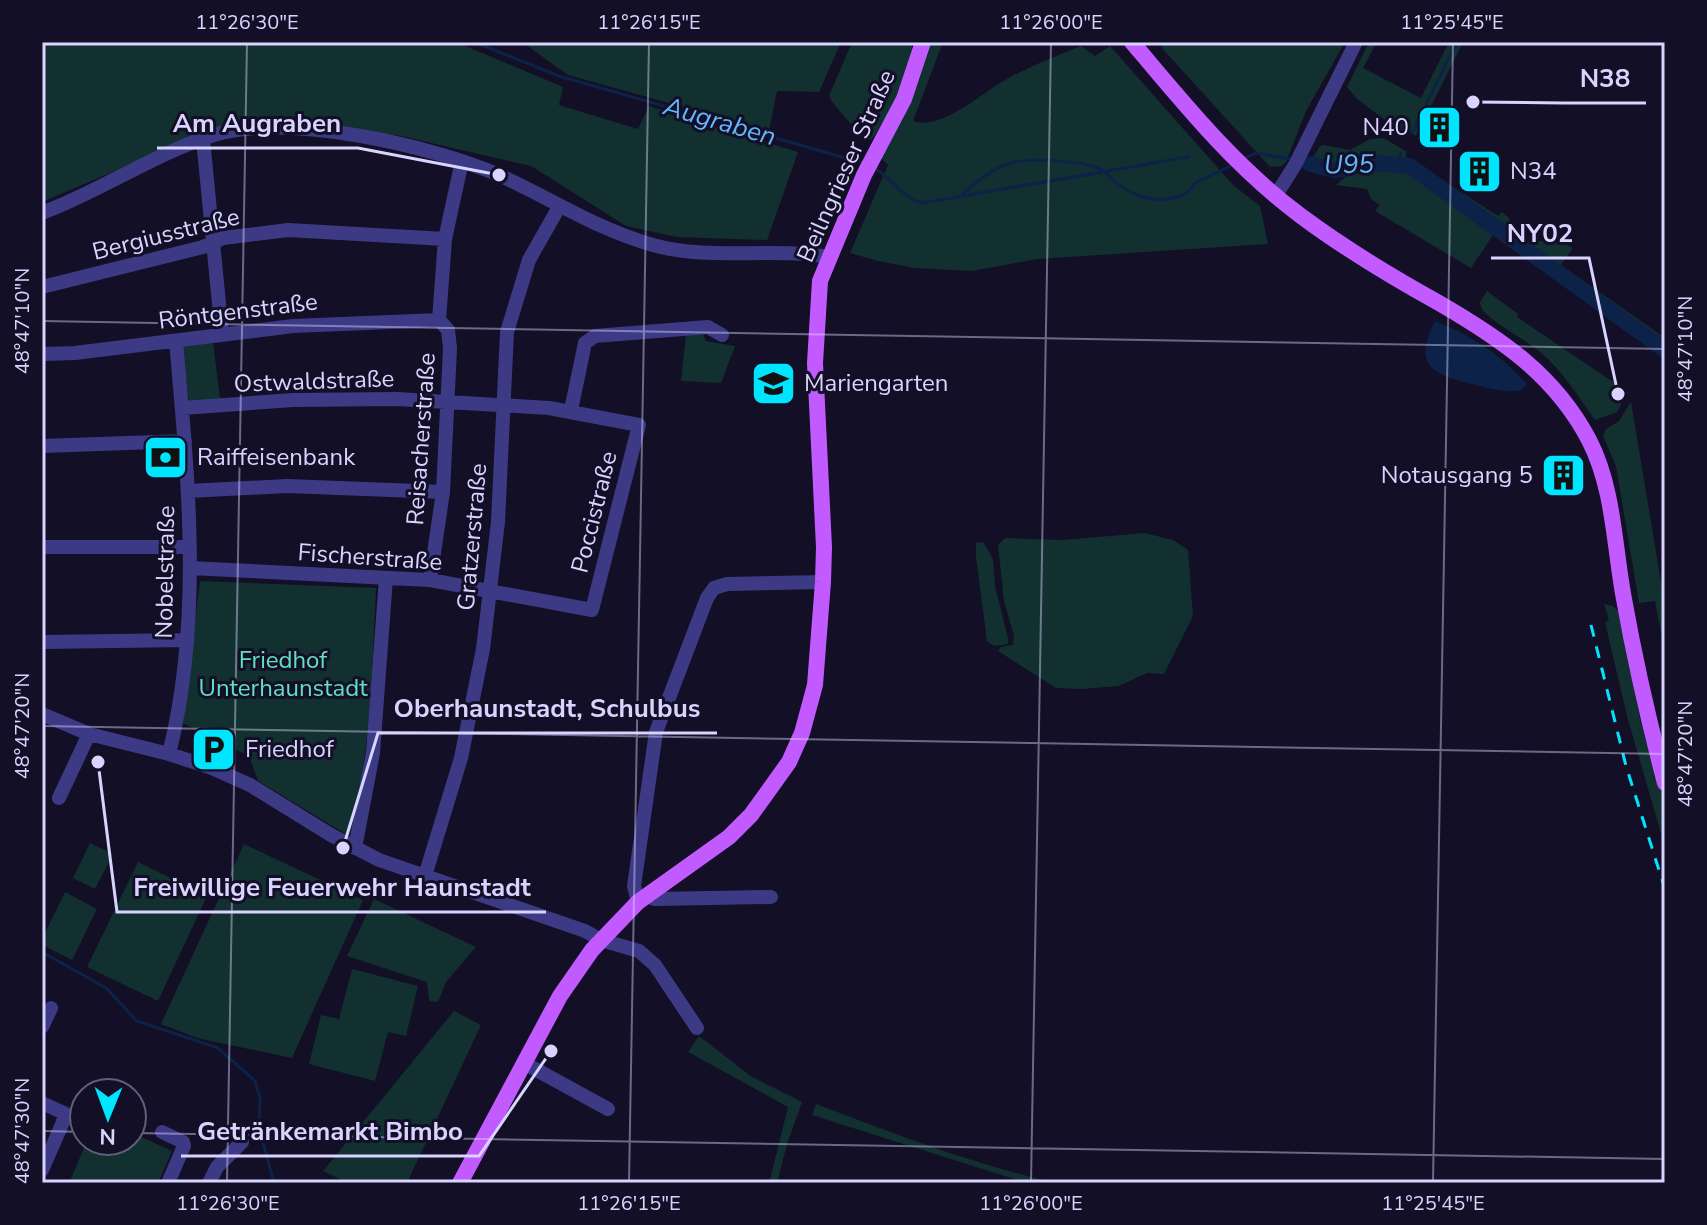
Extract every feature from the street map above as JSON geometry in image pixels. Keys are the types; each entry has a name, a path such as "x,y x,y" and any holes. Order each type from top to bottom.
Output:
{"main road":[{"name":"Beilngrieser Straße","path":"460,1183 560,996 601,940 642,899 729,837 765,798 789,762 802,733 813,696 823,582 824,538 815,363 818,298 829,257 864,175 904,99 923,42"},
{"path":"1132,42 1237,163 1336,240 1525,358 1565,400 1591,442 1607,491 1642,693 1665,783"}],"street":[{"path":"1282,200 1298,160 1356,42"},
{"path":"42,213 203,139 230,132 313,130 409,147 462,161 499,175 559,207 654,246 683,251 829,257"},
{"path":"203,139 222,334"},
{"name":"Reisacherstraße","path":"430,580 443,492 448,402 450,348 448,330 439,320 445,239 462,161"},
{"name":"Gratzerstraße","path":"425,876 465,744 483,649 498,522 507,332 529,260 559,207"},
{"name":"Bergiusstraße","path":"42,287 223,238 288,230 445,239"},
{"name":"Röntgenstraße","path":"42,354 75,353 353,321 439,320"},
{"path":"571,410 585,343 595,336 708,327 722,335"},
{"name":"Nobelstraße","path":"169,754 187,640 190,568 185,441 176,341"},
{"name":"Ostwaldstraße","path":"182,408 352,398 571,410 639,425"},
{"name":"Poccistraße","path":"592,610 639,425"},
{"path":"42,446 185,441"},
{"path":"188,491 287,486 443,492"},
{"path":"42,547 190,547"},
{"name":"Fischerstraße","path":"190,568 430,580 592,610"},
{"path":"355,848 373,753 386,578"},
{"path":"771,897 642,899 634,886 656,732 707,598 714,588 727,584 823,582"},
{"path":"42,642 187,640"},
{"path":"42,714 89,734 169,754 250,785 355,848 425,876 585,931 601,940 639,951 655,965 697,1028"},
{"path":"59,798 89,734"},
{"path":"42,1027 51,1008"},
{"path":"524,1063 608,1109"},
{"path":"42,1103 64,1113 42,1170"},
{"path":"162,1132 183,1142 184,1146 168,1183"},
{"path":"209,1183 217,1167 242,1142"}],"green space":[{"path":"42,42 456,42 563,87 559,105 638,129 649,106 798,152 767,240 677,237 626,226 531,166 401,136 301,123 215,128 42,202"},
{"path":"522,42 841,42 819,92 777,91 769,131 568,75"},
{"path":"852,42 912,42 912,54 900,91 870,140 848,121 829,96"},
{"path":"928,42 943,42 913,121 925,123 949,116 1007,79 1053,57 1081,46 1095,56 1110,46 1233,185 1260,206 1268,244 1037,259 972,271 914,268 850,253 888,165 880,157"},
{"path":"1166,42 1345,42 1306,111 1286,162 1282,166 1270,167 1161,47"},
{"path":"1369,42 1377,42 1363,68 1421,98 1449,42 1463,42 1416,136 1401,132 1357,99 1347,87"},
{"path":"1384,138 1407,152 1405,156 1498,216 1502,212 1509,218 1510,228 1501,240 1493,235 1471,268 1375,211 1380,205 1371,199 1367,189 1336,185 1363,162 1333,168 1310,162 1320,146 1350,150 1370,139"},
{"path":"1536,241 1557,241 1573,248 1561,265 1665,338 1665,357 1522,256"},
{"path":"1487,291 1518,314 1517,317 1628,392 1617,412 1595,420 1548,359 1482,310 1480,302"},
{"path":"686,334 703,334 706,341 735,346 721,383 681,381"},
{"path":"213,343 220,399 189,402 182,346"},
{"path":"1631,402 1665,606 1665,654 1655,601 1639,603 1616,466 1603,436 1606,429 1619,421"},
{"path":"1145,533 1173,540 1188,550 1193,616 1164,674 1147,673 1119,686 1056,688 998,651 1001,647 1013,645 1014,636 1004,601 998,545 1005,538 1063,540"},
{"path":"983,542 993,559 995,586 1008,644 994,646 987,641 976,557 976,543"},
{"name":"Friedhof Unterhaunstadt","path":"200,581 376,588 366,744 349,836 258,781 249,756 183,723"},
{"path":"1604,604 1613,606 1619,612 1640,719 1665,804 1665,847 1627,716 1605,622 1609,620"},
{"path":"90,843 113,854 95,889 73,878"},
{"path":"244,844 363,900 292,1058 197,1038 161,1024"},
{"path":"138,862 207,896 158,1001 87,967"},
{"path":"65,892 97,909 72,960 42,945"},
{"path":"374,899 476,947 446,982 438,1002 429,1001 427,982 347,956"},
{"path":"352,969 418,986 406,1036 388,1032 375,1081 309,1064 321,1015 339,1019"},
{"path":"454,1011 481,1025 407,1183 348,1183 323,1171"},
{"path":"699,1036 752,1077 802,1102 777,1183 769,1183 788,1107 688,1052"},
{"path":"816,1104 965,1158 1057,1183 1020,1181 812,1115"},
{"path":"148,1140 172,1151 158,1183 69,1183 80,1157 148,1157"}],"water":[{"path":"1435,321 1485,347 1527,384 1522,390 1503,391 1436,371 1426,357"}],"waterway":[{"name":"Augraben","path":"474,42 559,76 863,163"},
{"path":"1412,133 1457,42"},
{"name":"Augraben","path":"1245,158 1256,153 1291,159"},
{"path":"1397,163 1401,153"},
{"name":"Augraben","path":"874,168 903,193 923,203 1188,157"},
{"name":"Augraben","path":"959,197 990,173 1020,161 1055,161 1090,166 1102,170 1135,194 1151,199 1182,195 1195,183 1235,164"},
{"name":"Augraben","path":"1303,162 1334,170 1365,162 1410,166 1505,234"},
{"name":"Augraben","path":"1310,164 1334,170 1365,162 1410,166 1665,350"},
{"name":"Augraben","path":"1526,250 1665,350"},
{"path":"42,952 106,988 137,1021 218,1048 255,1081 260,1098 259,1127 274,1183"}],"railway":[{"path":"1591,625 1626,766 1665,889"}],"place":[{"name":"N38","path":"1473,102"},
{"name":"N40","path":"1440,127"},
{"name":"N34","path":"1479,171"},
{"name":"Am Augraben","path":"499,175"},
{"name":"Mariengarten","path":"773,383"},
{"name":"NY02","path":"1618,394"},
{"name":"Raiffeisenbank","path":"166,457"},
{"name":"Notausgang 5","path":"1564,475"},
{"name":"Friedhof","path":"214,749"},
{"name":"Freiwillige Feuerwehr Haunstadt","path":"98,762"},
{"name":"Oberhaunstadt, Schulbus","path":"343,848"},
{"name":"Getränkemarkt Bimbo","path":"551,1051"}],"water label":[{"name":"U95","path":"1349,164"}]}
